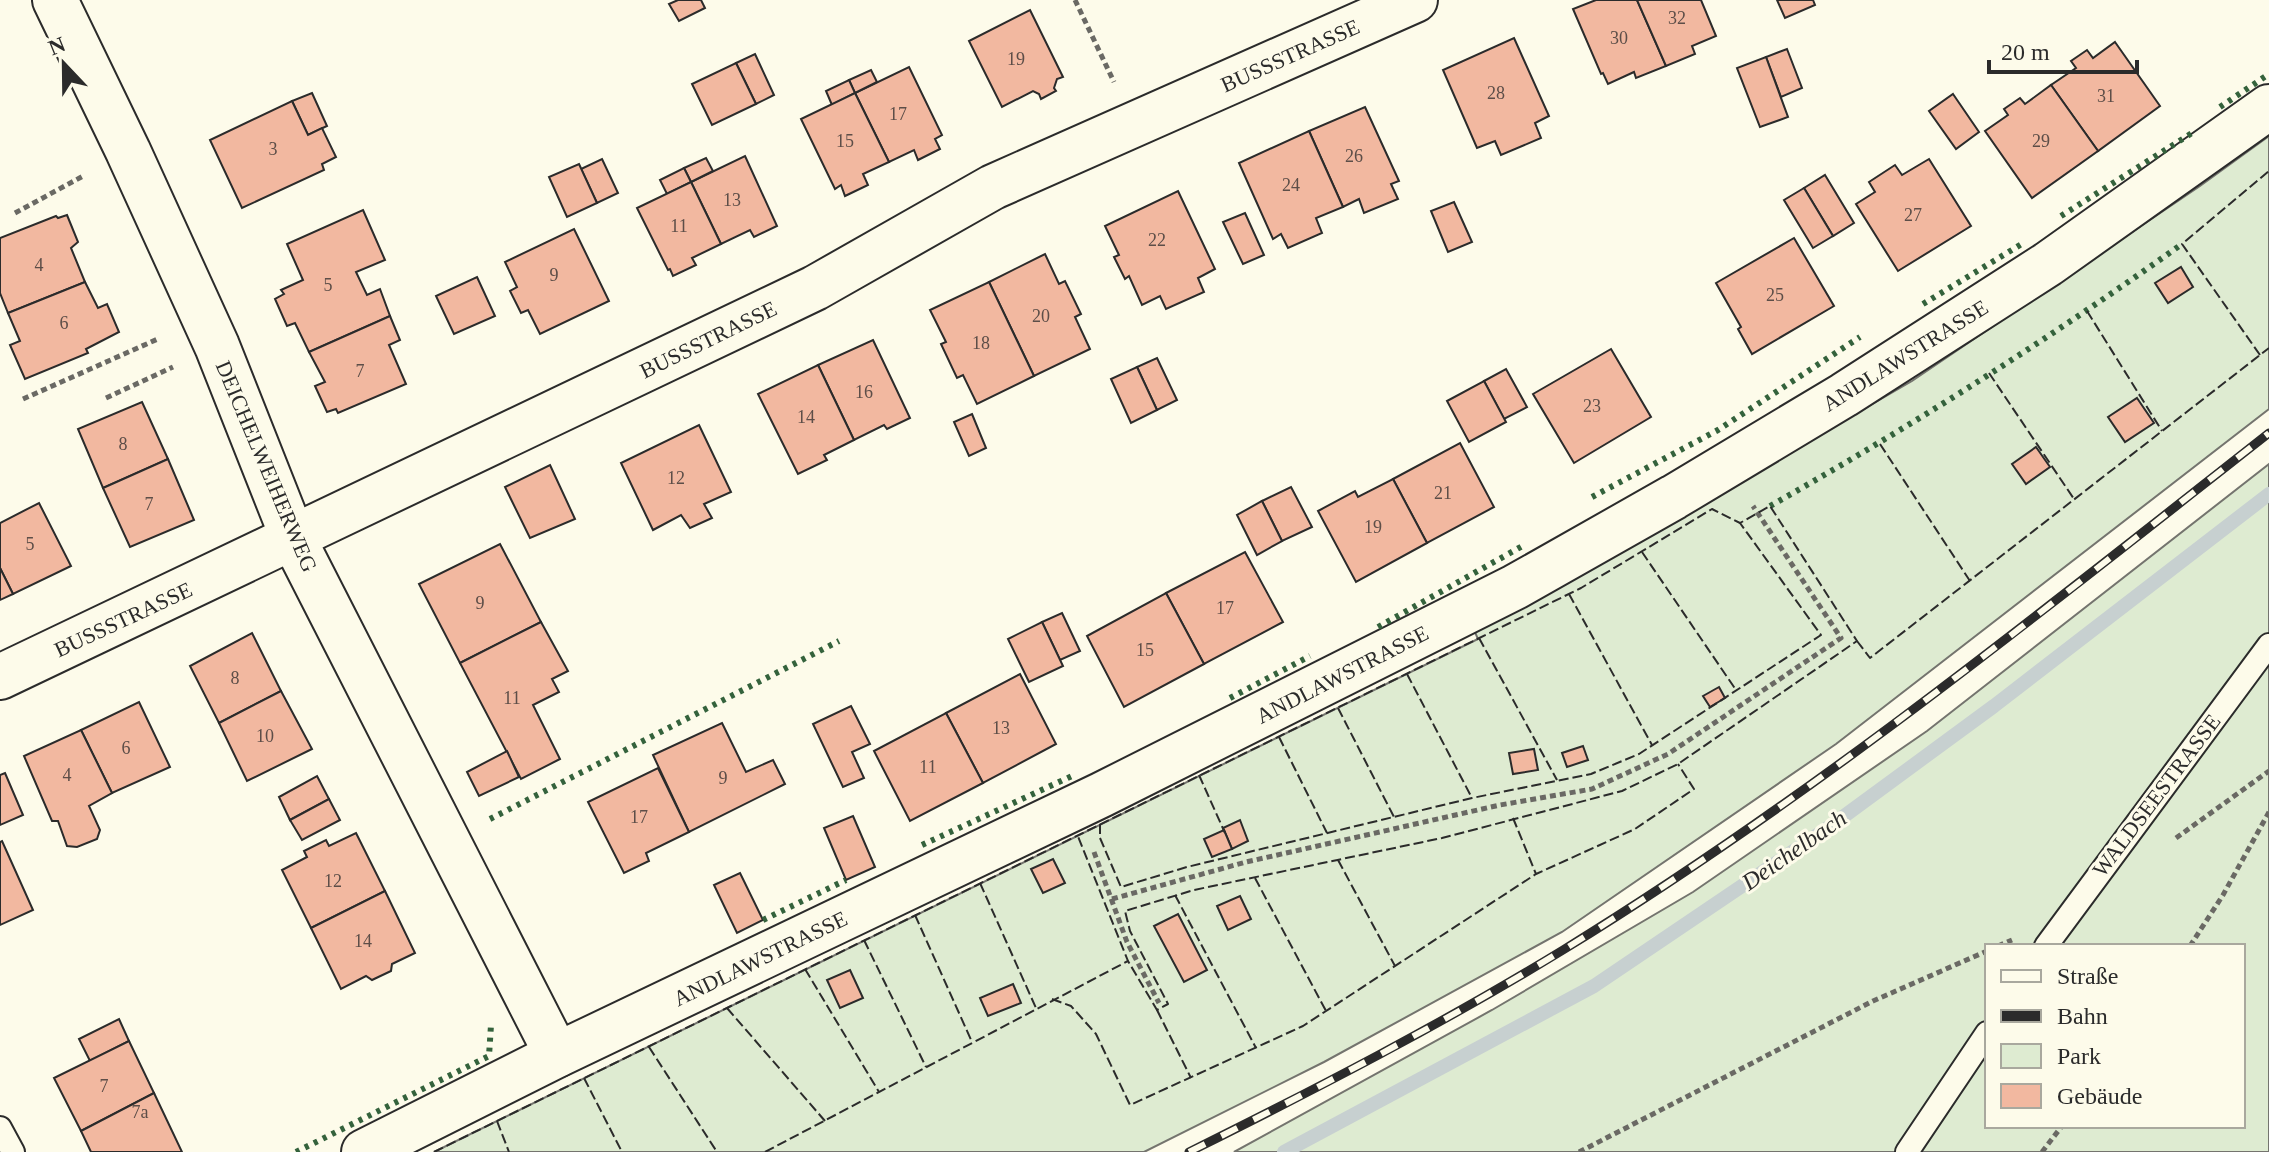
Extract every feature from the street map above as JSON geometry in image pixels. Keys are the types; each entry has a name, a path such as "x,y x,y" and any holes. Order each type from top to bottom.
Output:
{"street":[{"name":"DEICHELWEIHERWEG","path":"55,0 211,332 293,538 557,1055"},
{"name":"BUSSSTRASSE","path":"0,677 815,288 993,187 1415,0"},
{"name":"ANDLAWSTRASSE","path":"364,1152 557,1055 1076,807 1515,587 1844,395 2048,264 2269,107"}],"lane":[{"name":"WALDSEESTRASSE","path":"2047,944 2269,645"},
{"path":"1907,1152 1985,1036"},
{"path":"0,1128 13,1152"}],"path":[{"path":"1075,0 1135,124"},
{"path":"15,213 128,151"},
{"path":"106,398 211,332"},
{"path":"23,399 211,332"},
{"path":"1112,899 1246,862 1500,805 1592,789 1668,754 1841,638 1726,465"},
{"path":"1076,807 1127,942 1159,1003"},
{"path":"2191,944 2223,895 2269,812"},
{"path":"1579,1152 1873,1001 1985,952"},
{"path":"2042,1152 2060,1128"}],"green space":[{"path":"2269,136 2269,409 1836,744 1562,932 1324,1062 1144,1152 434,1152 1478,639 1474,630 1912,381"},
{"path":"2269,464 2269,1152 1234,1152 1492,1010 1693,892 1927,731"}],"building":[{"path":"678,0 701,0 705,8 679,21 669,4"},
{"path":"1596,0 1637,0 1666,66 1636,78 1634,72 1608,84 1573,9"},
{"path":"1637,0 1701,0 1716,36 1692,46 1695,54 1666,66"},
{"path":"1777,0 1813,0 1815,5 1785,18"},
{"path":"1030,10 1063,77 1057,79 1056,91 1041,99 1033,91 1002,107 969,41"},
{"path":"1514,38 1549,116 1535,123 1541,138 1501,155 1495,141 1477,148 1443,70"},
{"path":"2115,42 2160,106 2098,151 2051,85 2076,68 2071,61 2087,50 2093,58"},
{"path":"1787,49 1802,88 1781,97 1766,57"},
{"path":"755,54 774,95 756,104 736,63"},
{"path":"1766,57 1788,117 1760,127 1737,68"},
{"path":"736,63 756,104 712,125 692,84"},
{"path":"909,67 942,135 935,139 940,149 918,160 914,150 889,162 855,93"},
{"path":"871,70 877,82 855,93 849,80"},
{"path":"849,80 855,93 832,105 826,91"},
{"path":"2051,85 2098,151 2032,198 1985,131 2008,115 2004,109 2020,98 2025,104"},
{"path":"312,93 327,126 308,135 292,101"},
{"path":"855,93 889,162 863,174 868,185 845,196 841,185 835,189 801,119"},
{"path":"1953,94 1979,132 1956,149 1929,111"},
{"path":"292,101 308,135 322,128 336,157 322,164 324,170 242,208 210,140"},
{"path":"1365,107 1399,181 1391,184 1398,199 1364,213 1359,199 1343,207 1309,131"},
{"path":"1309,131 1343,207 1316,218 1322,233 1288,248 1281,234 1273,239 1239,163"},
{"path":"745,156 777,226 754,237 750,230 721,244 691,182"},
{"path":"706,158 713,171 691,182 684,168"},
{"path":"602,159 618,193 597,203 581,169"},
{"path":"1929,159 1971,226 1898,271 1856,204 1875,192 1869,182 1895,165 1902,175"},
{"path":"579,164 597,203 567,217 549,177"},
{"path":"684,168 691,182 667,194 660,180"},
{"path":"1825,175 1854,223 1833,236 1804,188"},
{"path":"691,182 721,244 692,258 696,265 673,276 637,208"},
{"path":"1804,188 1833,236 1813,248 1784,200"},
{"path":"1178,191 1215,269 1198,278 1204,292 1166,309 1160,296 1142,305 1129,276 1125,279 1114,257 1119,255 1105,226"},
{"path":"1454,202 1472,242 1448,252 1431,211"},
{"path":"363,210 385,260 356,272 367,295 380,289 390,316 309,352 295,323 287,326 275,299 284,294 281,290 303,280 287,244"},
{"path":"1245,213 1264,255 1243,264 1223,222"},
{"path":"67,215 78,242 71,248 85,282 8,313 0,293 0,238 56,216"},
{"path":"574,229 609,301 540,334 528,310 521,313 510,291 517,287 505,262"},
{"path":"1794,238 1834,306 1752,354 1716,283"},
{"path":"1045,254 1059,284 1065,281 1081,314 1075,317 1090,349 1034,376 989,282"},
{"path":"2181,267 2193,287 2168,303 2155,283"},
{"path":"477,277 495,316 454,334 436,296"},
{"path":"85,282 98,308 107,304 119,332 86,349 88,353 25,379 10,345 20,341 8,313"},
{"path":"989,282 1034,376 977,404 963,375 957,378 941,344 946,342 930,310"},
{"path":"390,316 400,340 389,345 406,384 338,413 336,409 327,412 315,386 325,382 309,352"},
{"path":"873,340 910,418 887,429 884,425 854,440 818,365"},
{"path":"1611,349 1651,417 1574,463 1533,394"},
{"path":"1157,358 1177,400 1157,410 1137,367"},
{"path":"818,365 854,440 824,455 827,460 798,474 758,394"},
{"path":"1137,367 1157,410 1131,423 1111,379"},
{"path":"1506,369 1527,407 1504,419 1484,381"},
{"path":"1484,381 1506,422 1469,442 1447,401"},
{"path":"2137,398 2154,423 2125,442 2108,417"},
{"path":"142,402 168,459 103,488 78,429"},
{"path":"972,414 986,448 969,456 954,422"},
{"path":"699,425 731,492 704,504 712,518 690,528 681,515 653,530 621,463"},
{"path":"1460,443 1494,507 1427,543 1393,479"},
{"path":"2036,447 2050,467 2026,484 2012,464"},
{"path":"168,459 194,520 130,547 103,488"},
{"path":"550,465 575,519 530,538 505,487"},
{"path":"1393,479 1427,543 1356,582 1318,511 1355,491 1358,497"},
{"path":"1291,487 1312,527 1282,541 1262,501"},
{"path":"1262,501 1282,541 1257,555 1237,515"},
{"path":"39,503 71,566 13,594 0,568 0,523"},
{"path":"500,544 541,622 460,663 419,584"},
{"path":"1245,552 1283,622 1204,664 1166,593"},
{"path":"0,568 13,594 0,600"},
{"path":"1166,593 1204,664 1124,707 1087,636"},
{"path":"1062,613 1080,651 1060,660 1042,622"},
{"path":"541,622 568,671 552,679 559,692 533,705 560,759 521,779 460,663"},
{"path":"1042,622 1063,666 1029,682 1008,639"},
{"path":"252,633 281,691 219,723 190,666"},
{"path":"1020,674 1056,744 983,783 946,713"},
{"path":"1719,687 1725,698 1710,707 1703,696"},
{"path":"281,691 312,749 247,781 219,723"},
{"path":"139,702 170,767 112,793 81,730"},
{"path":"851,706 870,744 852,752 864,778 843,787 813,724"},
{"path":"946,713 983,783 910,821 874,751"},
{"path":"722,723 746,772 773,760 785,784 689,832 653,755"},
{"path":"81,730 112,793 89,806 100,830 97,839 77,847 67,846 58,821 52,821 24,756"},
{"path":"1583,746 1588,760 1567,767 1562,753"},
{"path":"1534,749 1538,770 1513,774 1509,753"},
{"path":"507,751 519,777 479,796 467,772"},
{"path":"658,768 689,832 646,853 649,861 624,873 588,802"},
{"path":"5,773 23,815 0,825 0,775"},
{"path":"317,776 329,799 290,820 279,797"},
{"path":"329,799 340,820 302,840 290,820"},
{"path":"853,816 875,867 846,880 824,828"},
{"path":"1240,820 1248,841 1232,849 1223,828"},
{"path":"1224,830 1232,849 1212,857 1204,839"},
{"path":"356,833 385,891 311,928 282,870 307,857 304,851 326,840 329,846"},
{"path":"0,842 33,910 0,925"},
{"path":"1053,859 1065,883 1043,893 1031,869"},
{"path":"740,873 763,920 737,933 714,885"},
{"path":"385,891 415,953 392,964 391,971 372,980 366,976 341,989 311,928"},
{"path":"1240,896 1251,919 1228,930 1217,906"},
{"path":"1178,914 1207,970 1184,982 1154,926"},
{"path":"850,970 863,998 840,1008 827,980"},
{"path":"1013,984 1021,1003 988,1016 980,998"},
{"path":"119,1019 129,1041 90,1061 79,1039"},
{"path":"129,1041 154,1093 81,1131 54,1078"},
{"path":"154,1093 182,1152 91,1152 81,1131"}],"waterway":[{"name":"Deichelbach","path":"1284,1152 1594,986 1832,825 1994,706 2269,494"}],"railway":[{"path":"1189,1152 1425,1030 1563,950 1655,892 1923,702 2269,433"}],"hedge":[{"path":"2220,107 2269,74"},
{"path":"2061,216 2192,133"},
{"path":"1923,304 2025,242"},
{"path":"1770,506 1979,381 2182,244"},
{"path":"1592,497 1718,430 1860,337"},
{"path":"1378,627 1526,544"},
{"path":"490,819 839,641"},
{"path":"1230,698 1310,656"},
{"path":"922,845 1072,776"},
{"path":"763,920 846,880"},
{"path":"296,1152 489,1056 491,1025"}],"fence":[{"path":"2260,355 2182,244 2269,171"},
{"path":"2087,311 2162,431"},
{"path":"1857,641 1870,658 2269,348"},
{"path":"1989,373 2074,499"},
{"path":"1880,444 1970,581"},
{"path":"434,1152 1581,588 1712,509 1740,523 1770,506 1857,641 1678,764 1622,791 1442,838 1194,890 1125,911 1130,931 1168,1004 1157,1010 1128,961 1077,834"},
{"path":"1100,824 1100,838 1121,887 1187,867 1472,798 1591,774 1639,754 1821,635 1740,523"},
{"path":"1642,552 1736,690"},
{"path":"1569,594 1652,745"},
{"path":"1479,638 1557,780"},
{"path":"1407,674 1472,798"},
{"path":"1338,708 1394,817"},
{"path":"1279,737 1327,833"},
{"path":"1052,999 1071,1006 1096,1034 1130,1105 1303,1026 1536,874 1635,829 1694,789 1678,764"},
{"path":"1199,775 1225,833"},
{"path":"1513,818 1536,874"},
{"path":"1338,860 1395,966"},
{"path":"1255,878 1326,1011"},
{"path":"980,883 1036,1008"},
{"path":"1175,895 1256,1048"},
{"path":"915,915 972,1042"},
{"path":"864,940 926,1067"},
{"path":"765,1152 1128,961"},
{"path":"805,969 879,1092"},
{"path":"727,1008 825,1121"},
{"path":"1157,1010 1191,1078"},
{"path":"649,1047 717,1152"},
{"path":"584,1078 622,1152"},
{"path":"497,1121 509,1152"}]}
